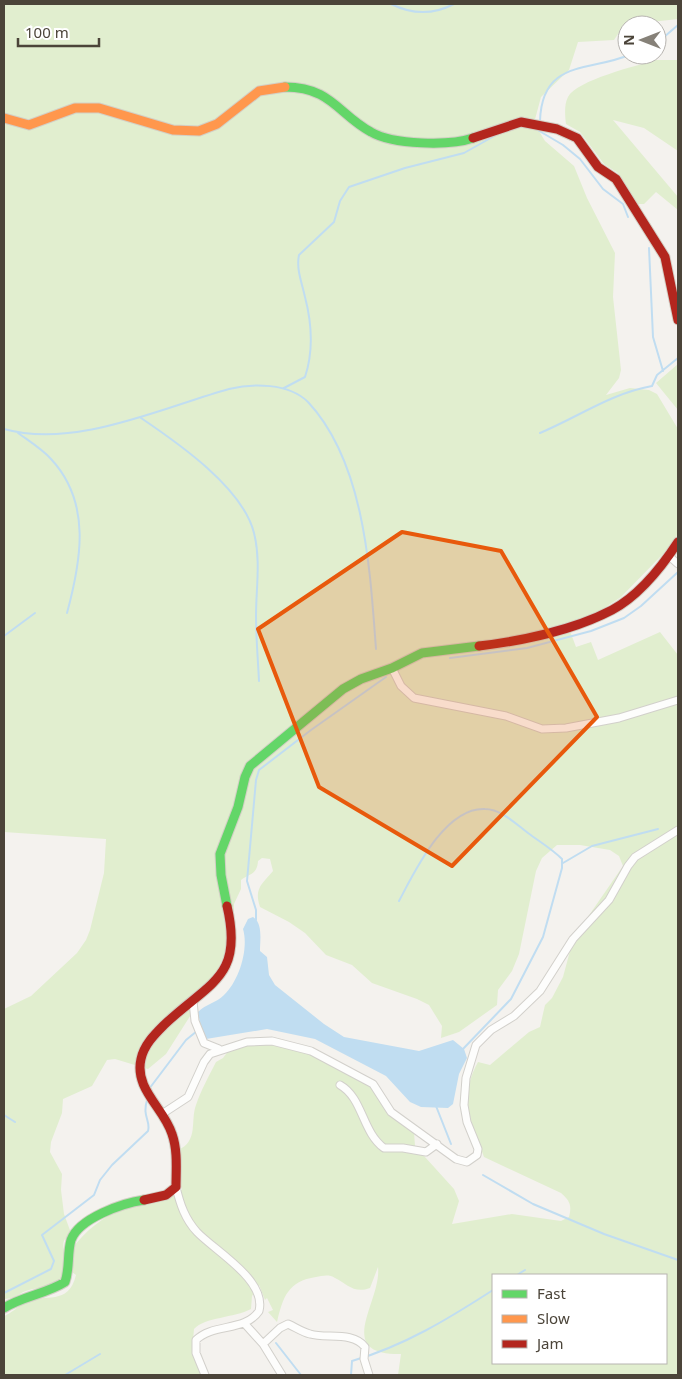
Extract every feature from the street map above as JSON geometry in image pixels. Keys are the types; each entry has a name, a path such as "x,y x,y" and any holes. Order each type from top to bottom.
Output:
{"street":[{"path":"4,118 29,125 75,108 99,108 172,130 199,131 217,124 259,91 277,87 291,87 312,91 331,100 372,133 415,143 459,143 521,122 557,129 577,138 598,167 616,179 665,257 678,320"},
{"path":"205,1375 196,1352 196,1340 208,1333 244,1323 259,1311 260,1301 257,1293 239,1268 196,1231 182,1210 176,1187 176,1163 172,1136 162,1114 142,1083 141,1060 146,1046 222,975 230,952 232,922 221,876 220,851 237,812 246,771 344,689 361,679 392,668 422,653 512,642 554,632 599,617 634,595 669,556 678,542"},
{"path":"669,556 678,564"},
{"path":"392,668 401,686 414,698 506,716 542,729 586,725 619,718 678,700"},
{"path":"162,1114 188,1096 207,1058 220,1049 264,1040 293,1045 311,1051 373,1084 391,1112 412,1130 437,1144 460,1161 467,1162 478,1155 478,1149 467,1122 464,1105 466,1078 476,1045 491,1030 514,1016 540,990 573,939 610,900 628,866 635,857 678,830"},
{"path":"193,1001 195,1021 204,1043 220,1049"},
{"path":"340,1085 353,1094 370,1132 384,1148 402,1148 426,1152 437,1144"},
{"path":"4,1308 17,1300 52,1290 65,1282 70,1263 71,1242 74,1234 83,1226 115,1207 167,1196 176,1187"},
{"path":"244,1323 263,1344 282,1375"},
{"path":"263,1344 280,1328 288,1324 310,1334 329,1334 355,1340 365,1347 364,1358 369,1375"}],"highlighted area":[{"path":"402,532 501,551 597,717 452,866 319,787 258,629"}],"green space":[{"path":"4,4 678,4 678,19 667,20 667,15 617,15 617,36 614,40 578,42 569,70 541,97 534,123 545,141 574,166 587,198 615,253 613,297 621,370 619,378 606,395 630,388 649,390 657,394 678,429 678,534 663,554 621,597 595,614 567,623 576,647 591,642 598,660 660,632 678,655 678,1375 398,1375 401,1354 380,1352 369,1346 364,1336 365,1324 377,1281 378,1267 370,1288 364,1290 355,1289 328,1276 299,1282 288,1292 277,1322 268,1312 273,1310 267,1298 265,1300 259,1285 252,1296 251,1309 205,1322 194,1329 192,1353 202,1375 4,1375 4,1316 24,1303 40,1298 55,1297 68,1291 76,1275 72,1272 72,1249 83,1236 107,1216 135,1203 182,1190 179,1179 178,1150 189,1141 193,1130 196,1105 216,1062 223,1058 235,1042 268,1038 299,1045 341,1063 373,1083 385,1108 414,1132 415,1146 454,1189 459,1201 452,1224 512,1214 561,1221 569,1217 570,1204 561,1193 484,1157 471,1121 468,1098 469,1087 478,1062 490,1065 529,1032 540,1027 545,1005 552,998 563,977 570,951 583,924 623,866 619,856 610,850 580,845 557,845 542,858 536,871 519,954 512,971 498,990 497,1005 459,1032 441,1038 442,1026 429,1005 372,983 352,965 326,955 305,933 289,922 260,907 258,891 273,871 270,859 262,858 258,861 255,871 241,880 241,889 234,904 234,947 222,960 213,980 166,1054 148,1069 115,1059 107,1060 92,1086 63,1099 62,1113 51,1142 50,1152 62,1174 61,1190 64,1214 71,1233 66,1237 63,1244 67,1261 65,1271 63,1277 54,1284 4,1299 4,1009 31,996 77,953 90,930 104,873 106,839 4,832"},
{"path":"667,60 678,60 678,151 644,128 613,120 678,197 678,210 656,192 644,204 635,204 618,173 604,164 580,132 566,124 565,114 568,97 583,85 608,74 639,65 667,65"},
{"path":"678,364 678,410 656,383"}],"water":[{"path":"253,917 260,927 260,951 267,957 269,975 275,985 324,1024 344,1037 419,1051 453,1040 464,1049 467,1058 459,1074 453,1104 448,1108 421,1107 410,1102 386,1076 315,1039 267,1029 206,1039 202,1034 198,1012 221,998 234,982 244,955 245,937 243,929 248,919"}],"waterway":[{"path":"391,4 415,12 431,12 454,4"},
{"path":"667,34 678,25"},
{"path":"540,121 543,101 549,87 558,77 570,71 617,59"},
{"path":"536,129 563,145 580,159 603,189 623,204 628,217"},
{"path":"284,388 305,377 310,357 310,327 299,271 299,255 334,222 340,201 349,187 405,168 464,153 496,135"},
{"path":"649,248 653,337 663,371"},
{"path":"540,433 623,394 652,386 657,375 678,358"},
{"path":"4,429 31,434 60,434 88,430 118,424 238,387 270,386 291,391 300,396 308,402 327,427 342,455 353,486 367,552 376,649"},
{"path":"141,418 173,440 207,468 223,483 248,516 254,533 257,554 256,624 259,681"},
{"path":"18,433 40,448 51,459 64,476 73,494 78,513 79,553 67,613"},
{"path":"450,658 527,648 591,631 624,618 641,606 678,572"},
{"path":"4,636 35,613"},
{"path":"256,920 256,910 247,881 256,780 259,770 311,730 386,677"},
{"path":"399,901 423,858 444,829 457,818 470,811 485,809 497,811 562,859 562,868 543,937 511,999 462,1050"},
{"path":"563,863 592,846 658,829"},
{"path":"149,1089 186,1040 197,1031"},
{"path":"4,1293 51,1269 54,1261 42,1235 94,1195 100,1180 112,1165 148,1131 149,1127 145,1111 147,1100"},
{"path":"436,1106 451,1144"},
{"path":"4,1115 15,1122"},
{"path":"483,1175 533,1204 604,1234 678,1260"},
{"path":"519,1274 525,1270"},
{"path":"351,1375 352,1361 408,1340 492,1291"},
{"path":"276,1343 301,1375"},
{"path":"65,1375 100,1354"}],"traffic: fast":[{"path":"285,87 301,88 324,96 360,125 371,132 393,140 436,143 463,141 473,138"},
{"path":"227,906 221,875 220,854 238,807 245,777 250,766 343,689 361,679 392,668 422,653 479,646"},
{"path":"4,1308 65,1282 71,1240 76,1232 92,1218 125,1204 144,1200"}],"traffic: slow":[{"path":"4,118 29,125 75,108 99,108 173,130 199,131 217,124 259,91 285,87"}],"traffic: jam":[{"path":"473,138 521,122 557,129 577,138 598,167 616,179 665,257 678,320"},
{"path":"479,646 547,634 612,610 641,589 678,542"},
{"path":"144,1200 166,1195 176,1187 176,1160 172,1134 142,1080 140,1070 142,1054 164,1025 208,987 219,976 226,964 231,949 231,930 227,906"}]}
